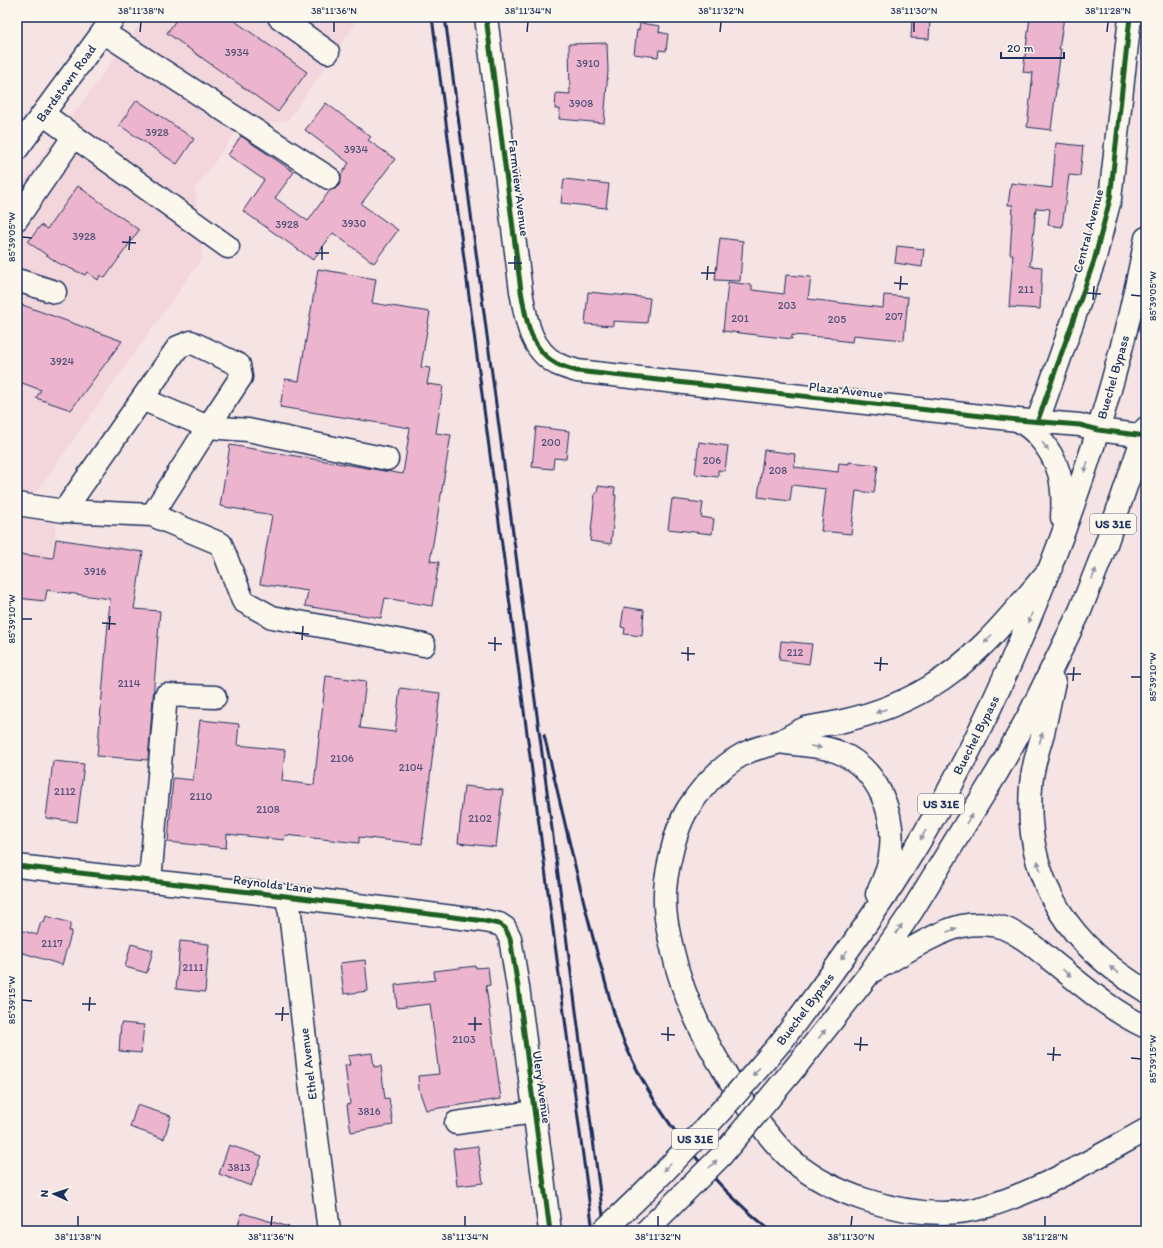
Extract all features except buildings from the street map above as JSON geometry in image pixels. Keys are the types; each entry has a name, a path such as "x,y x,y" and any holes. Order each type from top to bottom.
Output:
{"main road":[{"path":"279,17 328,52"},
{"name":"Farmview Avenue","path":"486,17 524,306 528,328 538,347 547,356"},
{"name":"Central Avenue","path":"1028,420 1094,261 1110,199 1130,17"},
{"path":"109,24 329,178"},
{"name":"Bardstown Road","path":"17,149 109,24"},
{"path":"43,114 228,247"},
{"path":"17,219 74,136"},
{"name":"Buechel Bypass","path":"603,1231 629,1207 716,1116 781,1042 857,938 903,870 940,805 1001,687 1051,568 1114,379 1129,319 1146,238"},
{"path":"17,280 55,292"},
{"path":"64,511 178,347 191,342 239,364 241,377 152,516"},
{"name":"Plaza Avenue","path":"547,356 557,364 577,371 1080,425 1098,430 1145,434"},
{"path":"142,399 208,427 248,430 387,459"},
{"path":"1028,420 1058,467 1062,482 1064,497 1060,543"},
{"name":"US 31E","path":"646,1231 721,1156 798,1064 869,974 912,910 998,771 1030,713 1060,653 1080,610 1103,554 1145,434"},
{"path":"17,504 64,511 152,516 221,544 243,601 272,617 424,645"},
{"path":"1051,568 982,646 929,688 896,705 873,714 806,728 777,742 749,751 732,760 702,789 682,818 674,840 665,882 665,906 668,931 685,995 697,1025 729,1080 776,1144 794,1162 810,1174 831,1186 858,1197 884,1205 914,1211 942,1213 961,1212 987,1207 1053,1180 1146,1130"},
{"path":"1060,653 1044,731 1034,766 1031,786 1031,834 1036,854 1044,883 1055,905 1066,922 1103,962 1127,980 1146,991"},
{"path":"150,881 166,694 215,697"},
{"path":"777,742 837,751 870,775 883,795 890,826 890,856 883,880 857,938"},
{"name":"Reynolds Lane","path":"17,866 286,896 485,921 499,924 505,928 510,938 511,946"},
{"name":"Ethel Avenue","path":"286,896 291,920 329,1231"},
{"path":"869,974 947,932 962,926 977,924 991,925 1003,928 1027,941 1112,1008 1129,1020 1146,1027"},
{"name":"Ulery Avenue","path":"511,946 550,1231"},
{"path":"456,1123 534,1112"}],"shaded area":[{"path":"145,17 360,17 288,120 238,129 195,189 202,258 32,498 56,524 46,603 17,600 17,191"}],"railway":[{"path":"432,17 593,1231"},
{"path":"445,17 605,1231"},
{"path":"544,735 578,880 623,1041 655,1102 671,1126 708,1171 728,1192 771,1231"}],"cycle path":[{"path":"486,17 521,291 527,322 530,332 540,350 557,364 577,371 1018,420 1080,425 1098,430 1146,436"},
{"path":"1038,420 1094,261 1110,199 1130,17"},
{"path":"17,866 286,896 485,921 499,924 505,928 510,938 518,987 550,1231"}]}
